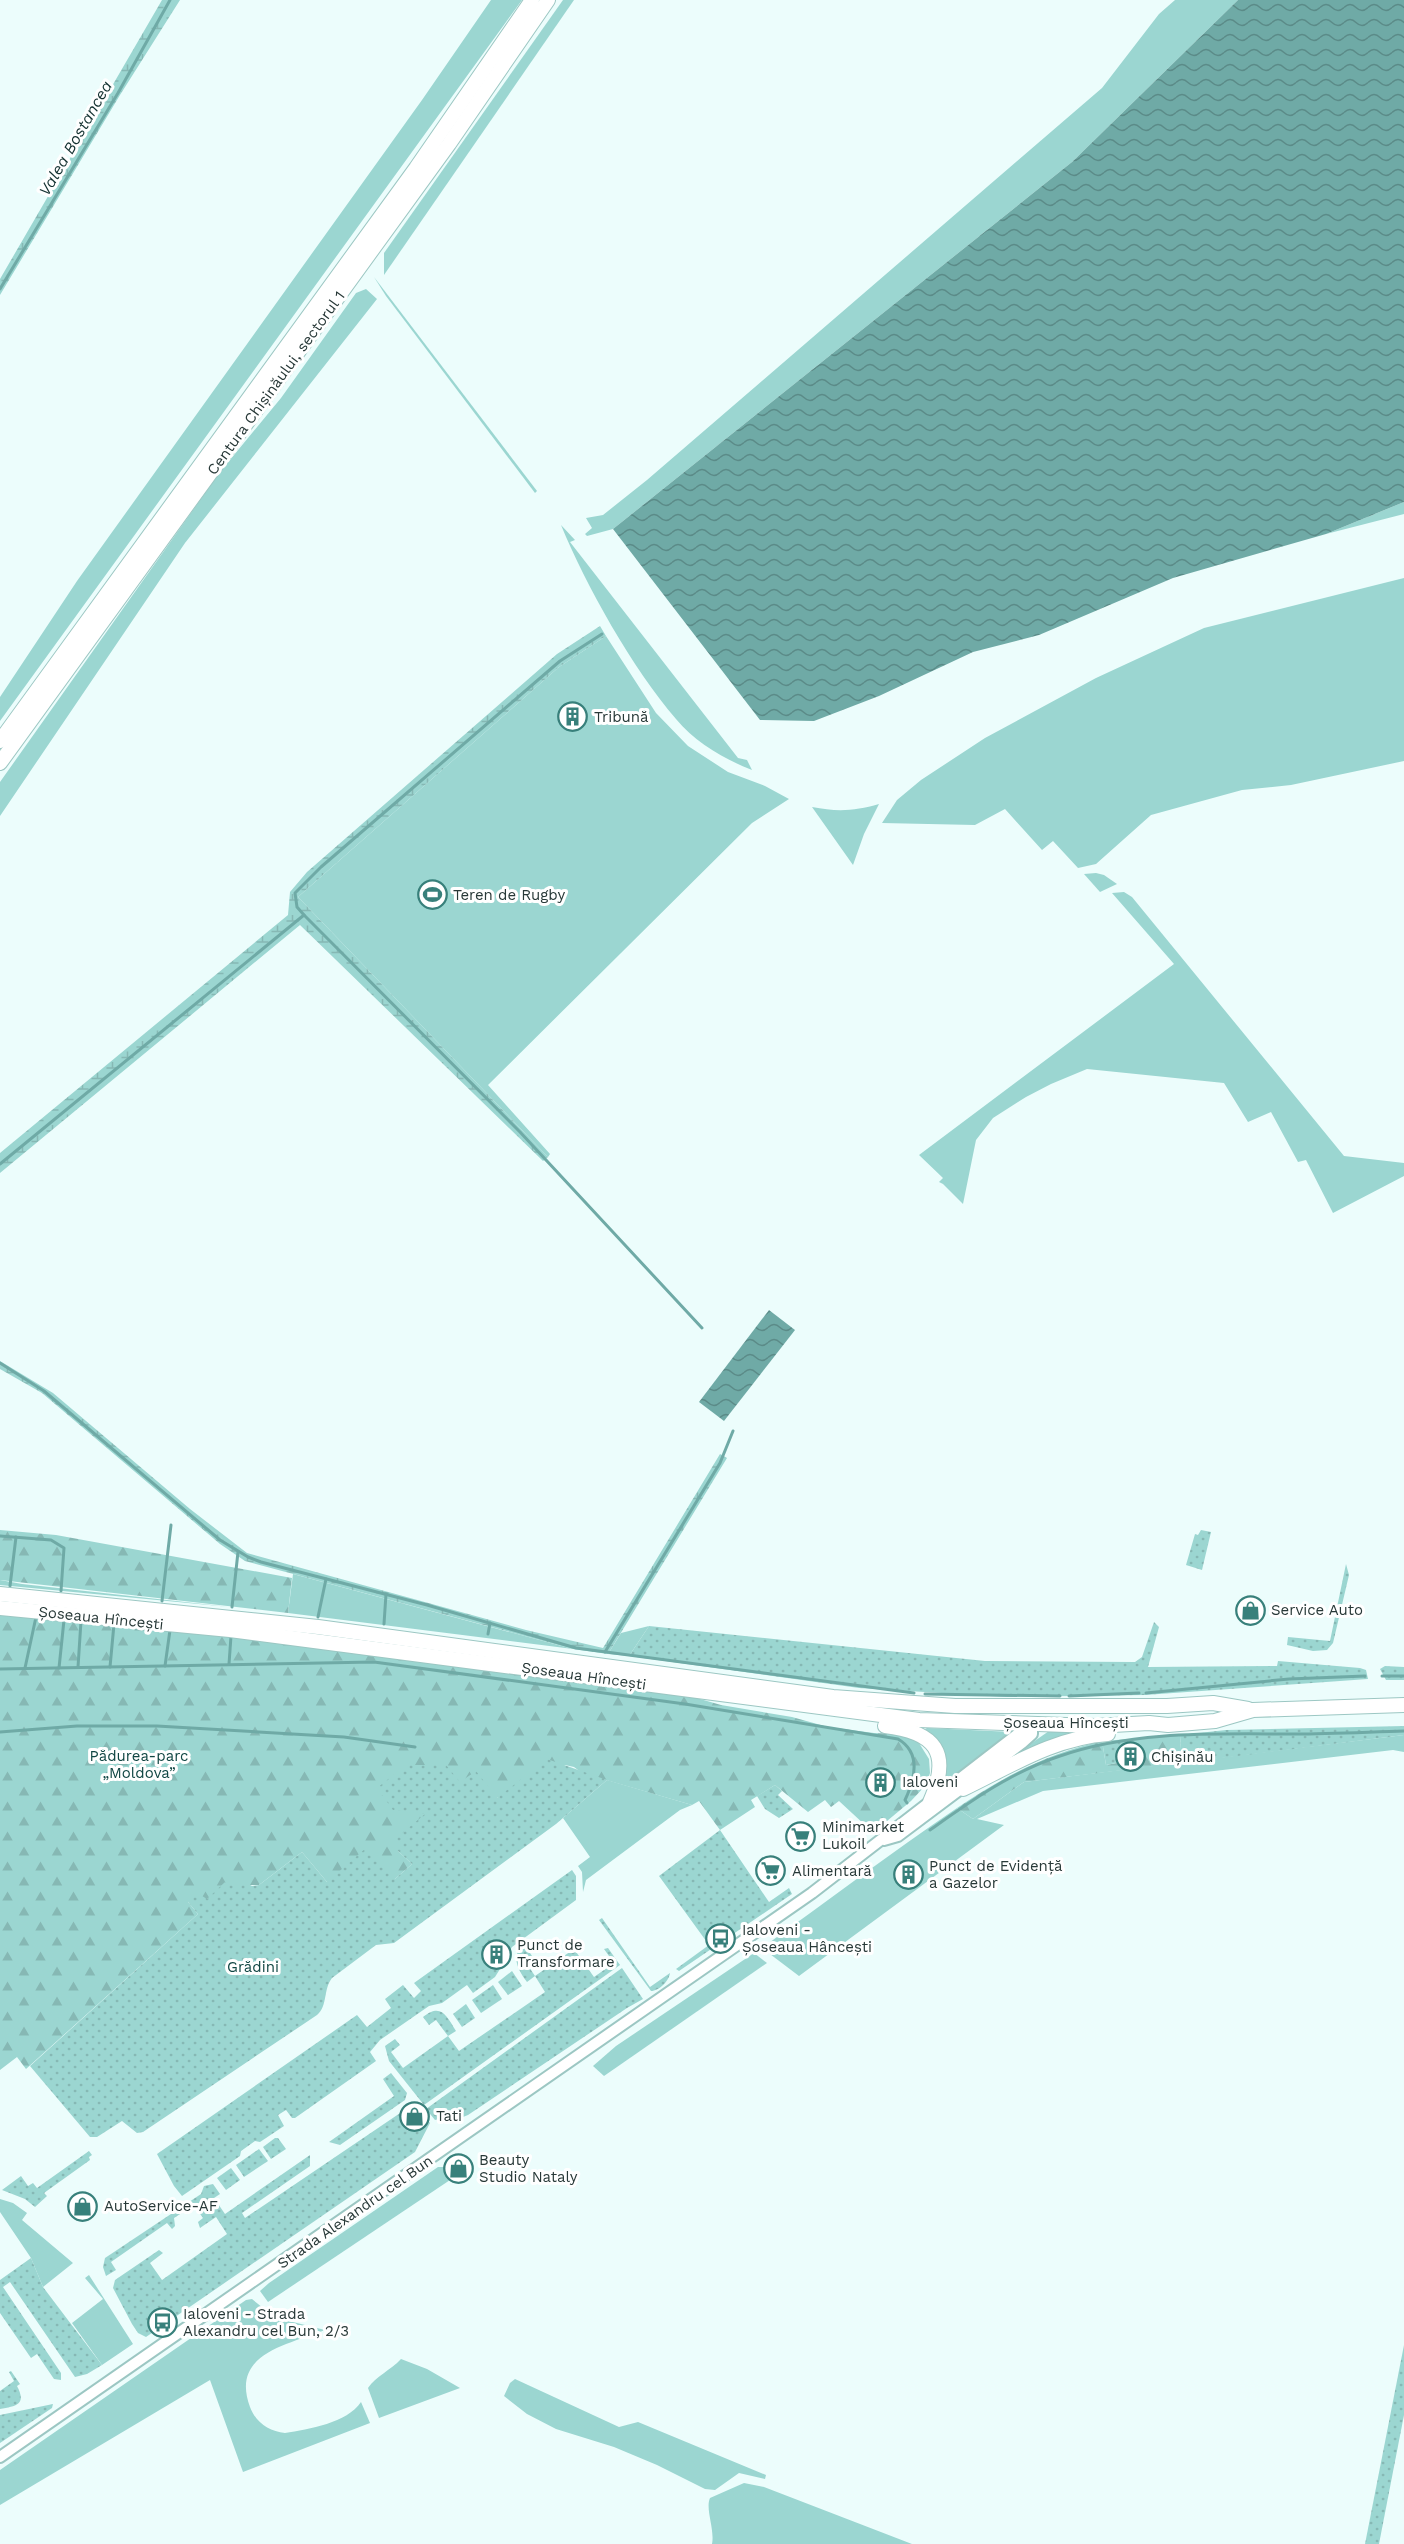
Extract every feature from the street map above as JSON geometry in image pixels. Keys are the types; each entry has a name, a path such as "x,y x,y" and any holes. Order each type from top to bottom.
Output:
{"highway":[{"name":"Centura Chișinăului, sectorul 1","path":"0,741 403,186 532,0"},
{"name":"Centura Chișinăului, sectorul 1","path":"0,764 449,144 549,0"},
{"name":"Șoseaua Hîncești","path":"0,1594 318,1627 833,1697 955,1706 1167,1706"},
{"name":"Șoseaua Hîncești","path":"0,1608 241,1632 910,1719 1095,1726 1149,1723 1168,1725"},
{"path":"644,1685 736,1705 912,1730 924,1735 930,1742 938,1760 938,1777 930,1802"},
{"path":"833,1697 890,1706 1023,1715 1031,1722"},
{"path":"1031,1722 1050,1715 1149,1711 1167,1706 1213,1703 1253,1710 1404,1705"},
{"path":"1010,1707 1020,1709 1031,1722"},
{"path":"963,1789 1022,1758 1057,1743 1094,1735 1149,1731 1168,1725 1215,1721 1253,1710"}],"main road":[{"name":"Strada Alexandru cel Bun","path":"884,1840 898,1836 1027,1739 1032,1734 1031,1722"},
{"name":"Strada Alexandru cel Bun","path":"0,2457 813,1893 884,1840 893,1829 1031,1722"}],"green space":[{"path":"162,0 180,0 0,295 0,279"},
{"path":"491,0 522,0 0,721 0,697 77,581 422,100"},
{"path":"563,0 574,0 384,275 384,253"},
{"path":"1175,0 1238,0 1072,162 613,529 587,536 585,534 592,528 586,518 603,515 647,480 1102,88 1159,14"},
{"path":"374,277 537,491 535,493 386,296"},
{"path":"366,289 377,299 185,543 0,816 0,782 220,472 281,398 356,293"},
{"path":"1404,502 1404,514 1326,534"},
{"path":"561,525 575,540 570,542 738,758 747,760 752,770 731,761 701,743 684,728 660,699 627,652 597,600"},
{"path":"1404,578 1404,761 1291,785 1242,790 1151,815 1096,864 1078,868 1053,841 1042,850 1005,809 975,825 882,823 897,800 921,780 985,738 1096,678 1204,628"},
{"path":"600,626 606,636 559,667 298,897 548,1157 543,1161 300,925 0,1173 0,1153 288,915 290,892 307,872 557,654"},
{"path":"606,636 656,713 688,746 728,772 765,786 789,799 752,823 488,1085 550,1154 548,1157 298,897 559,667"},
{"path":"879,804 864,834 853,865 812,807 846,810"},
{"path":"1084,874 1104,875 1117,884 1100,892"},
{"path":"1124,892 1132,897 1344,1156 1404,1163 1404,1176 1333,1213 1306,1160 1298,1162 1271,1112 1248,1122 1224,1083 1087,1069 1026,1097 993,1118 976,1140 963,1204 939,1182 943,1178 919,1155 1174,964 1112,893"},
{"path":"0,1361 53,1393 190,1509 247,1553 526,1630 603,1648 720,1454 727,1458 608,1654 573,1649 245,1561 220,1544 42,1393 0,1369"},
{"path":"0,1530 56,1535 292,1578 288,1613 0,1580"},
{"path":"1201,1530 1211,1532 1202,1570 1186,1565 1195,1534 1198,1535"},
{"path":"1346,1564 1349,1575 1333,1643 1327,1650 1313,1651 1287,1645 1288,1637 1330,1641"},
{"path":"293,1574 573,1649 288,1613"},
{"path":"0,1580 22,1584 230,1607 0,1585"},
{"name":"Pădurea-parc „Moldova”","path":"0,1614 289,1642 693,1697 721,1705 792,1717 828,1727 901,1734 919,1743 929,1759 930,1773 925,1786 881,1826 866,1826 839,1801 831,1807 825,1800 808,1812 775,1785 751,1800 755,1807 720,1830 699,1801 692,1805 582,1773 574,1767 565,1765 497,1798 426,1814 398,1851 412,1864 395,1879 327,1882 302,1852 259,1885 236,1885 207,1899 188,1902 198,1914 26,2069 17,2057 0,2070"},
{"path":"1154,1622 1159,1627 1148,1667 1277,1666 1278,1661 1360,1668 1366,1670 1368,1679 1145,1695 1007,1697 859,1688 629,1656 649,1626 985,1661 1135,1662 1142,1657"},
{"path":"649,1626 629,1656 608,1654 621,1633"},
{"path":"1385,1666 1404,1667 1404,1680 1386,1680 1380,1669"},
{"path":"1404,1726 1404,1735 1182,1763 1180,1735 1226,1730"},
{"path":"925,1729 1013,1732 941,1789 944,1773 943,1756 936,1741"},
{"path":"1049,1731 1084,1731 1013,1756"},
{"path":"1180,1735 1182,1763 1024,1782 973,1819 957,1808 1009,1776 1062,1752 1102,1741 1106,1765 1122,1762 1130,1739"},
{"path":"1404,1735 1404,1752 1393,1750 1043,1791 977,1819 1004,1825 799,1976 762,1948 957,1808 973,1819 1024,1782"},
{"path":"1130,1739 1122,1762 1106,1765 1102,1741"},
{"name":"Grădini","path":"547,1759 607,1780 556,1824 394,1943 376,1945 332,1978 327,1987 323,2007 317,2015 143,2132 137,2133 122,2121 97,2137 90,2137 30,2066 198,1914 188,1902 194,1891 207,1899 225,1882 236,1885 243,1881 252,1886 259,1885 302,1852 327,1882 366,1848 395,1879 412,1864 398,1851 394,1840 425,1814 393,1810 377,1788 406,1765 446,1765 460,1782 476,1771 497,1798"},
{"path":"607,1780 692,1805 680,1810 586,1880 583,1892 582,1872 578,1866 590,1857 563,1818"},
{"path":"775,1785 782,1791 778,1795 793,1809 779,1818 765,1809 757,1796"},
{"path":"720,1830 769,1902 789,1888 792,1894 679,1971 676,1969 709,1945 659,1876"},
{"path":"572,1870 576,1876 576,1900 512,1947 505,1959 498,1964 500,1969 495,1977 473,1993 467,1985 442,2003 429,2006 380,2040 370,2052 376,2061 295,2118 292,2118 286,2110 278,2115 284,2126 260,2142 255,2141 241,2151 240,2156 182,2196 157,2154 357,2015 367,2027 391,2008 385,1999 403,1985 414,1998 421,1991 414,1983"},
{"path":"602,1918 650,1987 670,1973 663,1985 651,1991 599,1920"},
{"path":"524,1944 532,1956 525,1961 535,1976 527,1982 518,1968 517,1953"},
{"path":"608,1948 620,1965 424,2105 389,2061 385,2046 395,2039 400,2045 391,2052 403,2068 448,2036 459,2051 545,1992 535,1976 574,1949 594,1977 614,1963 604,1949"},
{"path":"754,1953 767,1963 604,2076 593,2066 616,2046"},
{"path":"622,1968 643,1999 468,2115 435,2120 426,2109"},
{"path":"512,1971 522,1986 508,1995 498,1982"},
{"path":"493,1985 502,1999 481,2013 472,2000"},
{"path":"466,2004 475,2018 462,2027 453,2014"},
{"path":"434,2011 442,2013 456,2031 448,2036 436,2020 429,2025 423,2017"},
{"path":"391,2073 407,2093 405,2100 340,2145 329,2142 394,2096 383,2079"},
{"path":"412,2105 417,2106 400,2119 408,2131 426,2119 430,2123 415,2152 146,2337 138,2333 113,2288 115,2280 159,2250 163,2253 150,2263 162,2280 227,2234 216,2217 200,2228 198,2222 203,2218 194,2205 174,2218 175,2226 172,2229 167,2223 111,2262 116,2270 106,2276 103,2267 105,2258 201,2194 204,2186 213,2184 220,2194 214,2198 225,2214 310,2155 310,2166 242,2213 245,2218"},
{"path":"278,2138 286,2149 271,2159 263,2147"},
{"path":"259,2149 268,2161 244,2177 236,2165"},
{"path":"89,2151 92,2155 89,2157 90,2160 44,2193 47,2196 35,2207 25,2199 2,2190 21,2176 28,2186 33,2183 37,2188"},
{"path":"438,2167 446,2167 453,2178 268,2302 260,2291 269,2283"},
{"path":"231,2168 240,2180 226,2190 217,2178"},
{"path":"0,2199 13,2203 27,2213 22,2220 73,2263 43,2287 31,2258 0,2212"},
{"path":"31,2258 43,2287 102,2365 87,2374 75,2377 10,2282 3,2287 61,2373 61,2380 54,2379 37,2354 31,2358 0,2313 0,2280"},
{"path":"89,2275 133,2344 102,2365 72,2323 103,2299 85,2278"},
{"path":"252,2299 268,2312 285,2320 325,2330 280,2347 255,2363 248,2374 246,2389 250,2407 259,2422 268,2428 285,2433 337,2420 355,2409 361,2402 370,2423 243,2472 210,2380 0,2505 0,2470 246,2300"},
{"path":"1404,2345 1404,2415 1379,2544 1365,2544"},
{"path":"401,2359 427,2369 460,2388 379,2418 368,2388"},
{"path":"11,2371 20,2384 17,2386 20,2401 18,2404 0,2409 0,2391 14,2381 9,2372"},
{"path":"515,2379 619,2427 638,2422 766,2475 765,2479 739,2473 715,2490 705,2489 657,2465 614,2447 556,2429 527,2414 504,2396 510,2383"},
{"path":"53,2404 52,2408 0,2443 0,2415"},
{"path":"744,2483 764,2487 912,2544 712,2544 710,2498"}],"water":[{"path":"1238,0 1404,0 1404,502 1326,534 1173,578 1039,635 973,652 879,696 814,721 760,720 613,529 1072,162"},
{"path":"769,1310 795,1330 724,1421 699,1402"}],"waterway":[{"name":"Valea Bostancea","path":"0,289 118,93 170,0"},
{"path":"304,915 297,907 295,893 321,867 560,661 602,634"},
{"path":"0,1164 304,915 520,1132 702,1328"},
{"path":"0,1363 44,1391 220,1540 261,1562 427,1605 576,1648 914,1693"},
{"path":"605,1652 720,1463 733,1431"},
{"path":"162,1601 171,1525"},
{"path":"0,1536 51,1540 64,1548 61,1591"},
{"path":"10,1586 16,1537"},
{"path":"232,1607 238,1552"},
{"path":"318,1617 326,1579"},
{"path":"384,1624 386,1594"},
{"path":"25,1668 36,1617"},
{"path":"59,1668 64,1620"},
{"path":"78,1667 81,1621"},
{"path":"488,1634 490,1623"},
{"path":"110,1667 114,1624"},
{"path":"165,1666 170,1630"},
{"path":"229,1664 231,1636"},
{"path":"0,1669 374,1662 685,1704 898,1739 911,1751 913,1759 914,1775 905,1800 907,1803"},
{"path":"1146,1693 1289,1679 1365,1676"},
{"path":"1382,1676 1404,1676"},
{"path":"1069,1696 1139,1693"},
{"path":"925,1694 1060,1696"},
{"path":"0,1732 77,1726 157,1726 344,1737 415,1747"},
{"path":"930,1830 976,1798 1025,1770 1088,1748 1176,1735 1404,1731"}],"place":[{"name":"Tribună","path":"573,717"},
{"name":"Teren de Rugby","path":"432,895"},
{"name":"Service Auto","path":"1250,1610"},
{"name":"Chișinău","path":"1130,1757"},
{"name":"Ialoveni","path":"881,1782"},
{"name":"Minimarket Lukoil","path":"801,1836"},
{"name":"Alimentară","path":"771,1871"},
{"name":"Punct de Evidență a Gazelor","path":"908,1875"},
{"name":"Ialoveni - Șoseaua Hâncești","path":"721,1939"},
{"name":"Punct de Transformare","path":"496,1954"},
{"name":"Tati","path":"415,2116"},
{"name":"Beauty Studio Nataly","path":"458,2169"},
{"name":"AutoService-AF","path":"83,2206"},
{"name":"Ialoveni - Strada Alexandru cel Bun, 2/3","path":"162,2323"}]}
